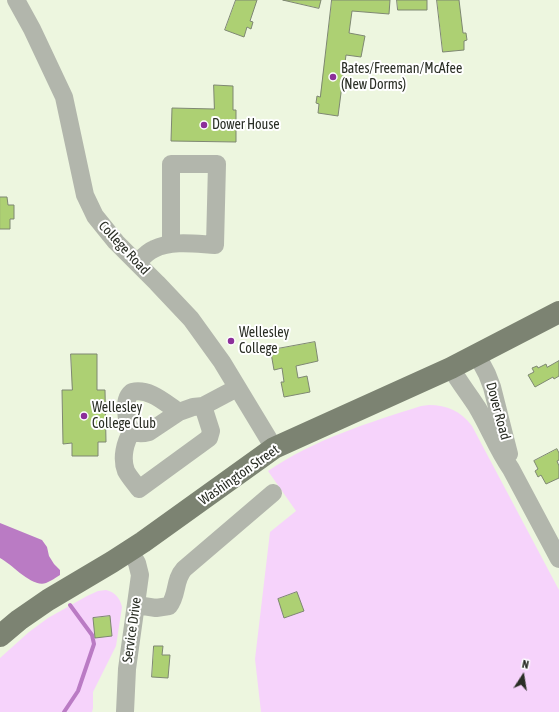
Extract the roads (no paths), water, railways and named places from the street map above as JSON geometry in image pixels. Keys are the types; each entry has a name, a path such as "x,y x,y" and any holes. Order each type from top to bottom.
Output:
{"main road":[{"name":"Washington Street","path":"0,636 48,600 130,551 274,448 451,368 559,312"}],"street":[{"name":"College Road","path":"18,1 64,97 85,195 95,216 116,242 186,314 216,353 274,448"},
{"path":"137,263 155,248 171,244 215,245 217,164 171,164 171,244"},
{"name":"Dover Road","path":"477,355 488,374 492,387 511,469"},
{"name":"Dover Road","path":"451,368 458,381 476,406 559,559"},
{"path":"179,412 150,393 144,391 132,392 126,400 127,424 132,431 143,433 149,432 179,412 193,407 203,406 237,388"},
{"path":"132,431 125,446 125,464 128,474 139,489 209,438 211,431 203,406"},
{"path":"136,605 156,608 169,606 174,597 179,575 184,569 273,493"},
{"name":"Service Drive","path":"125,712 127,669 140,575 137,563 130,551"}],"waterway":[{"path":"64,712 78,691 94,644 92,635 70,605"}],"place":[{"name":"Bates/Freeman/McAfee (New Dorms)","path":"333,77"},
{"name":"Dower House","path":"204,125"},
{"name":"Wellesley College","path":"231,341"},
{"name":"Wellesley College Club","path":"84,416"}]}
